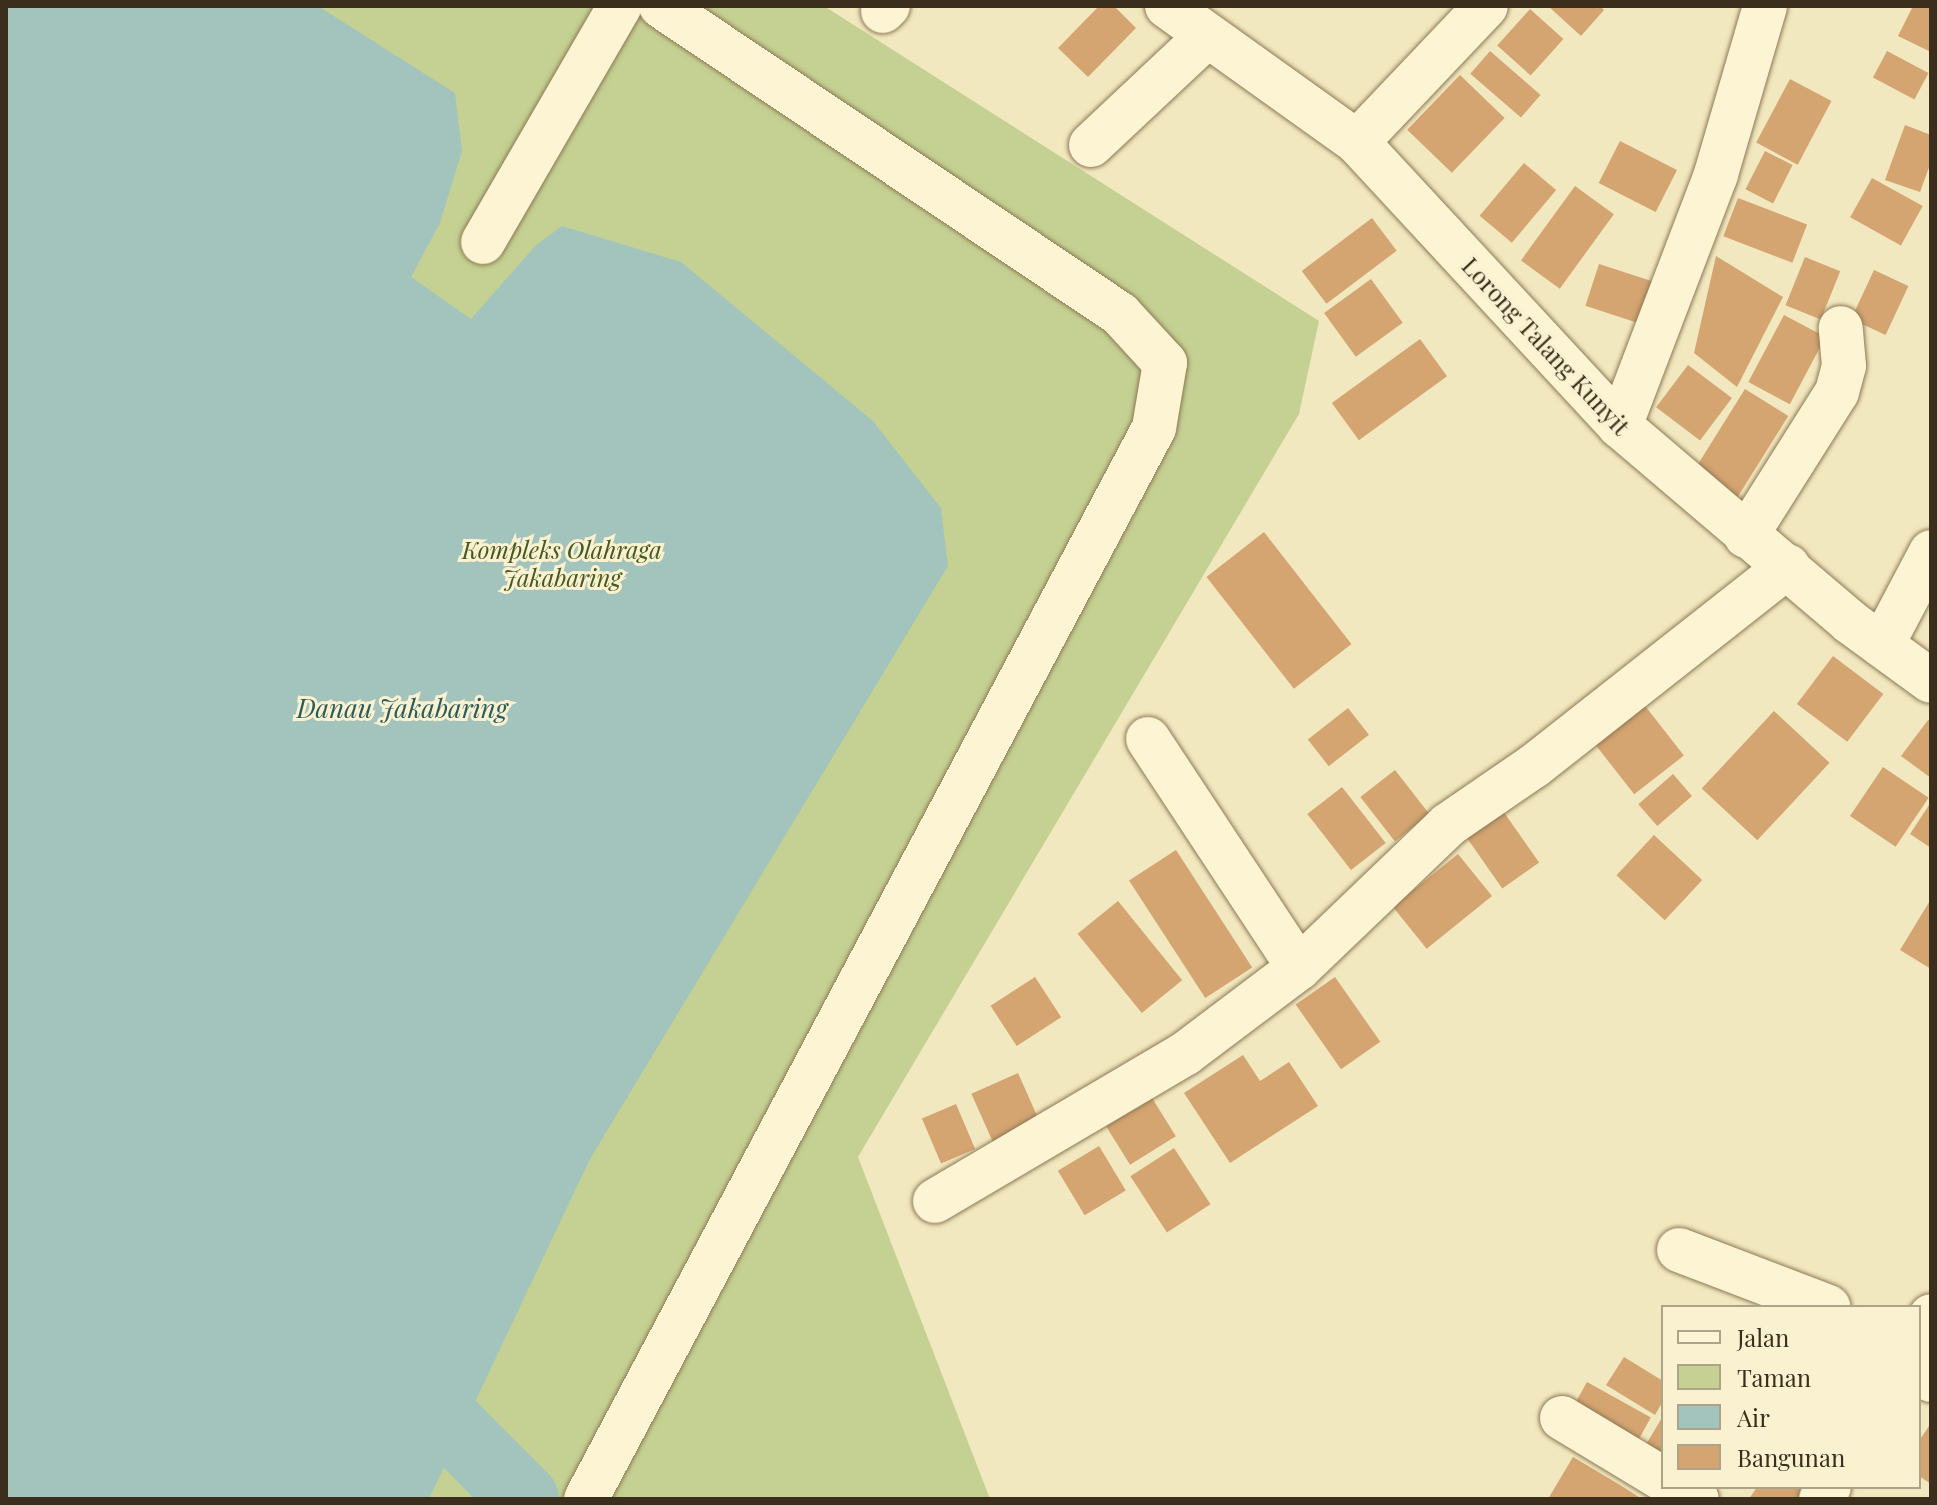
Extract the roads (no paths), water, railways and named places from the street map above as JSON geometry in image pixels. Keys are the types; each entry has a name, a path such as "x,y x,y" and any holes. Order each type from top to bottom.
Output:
{"street":[{"path":"483,242 620,6"},
{"path":"586,1499 1154,428 1165,363 1120,314 661,6"},
{"path":"1357,142 1486,6"},
{"path":"1620,426 1716,174 1765,6"},
{"path":"1091,145 1185,16"},
{"name":"Lorong Talang Kunyit","path":"1185,16 1357,142 1620,426 1746,536 1931,681"},
{"path":"1746,536 1837,392 1844,366 1841,328"},
{"path":"1882,645 1931,552"},
{"path":"935,1201 1186,1053 1299,968 1448,825 1534,766 1788,566"},
{"path":"1148,739 1299,968"},
{"path":"1679,1250 1823,1305"},
{"path":"1921,1334 1931,1316"},
{"path":"1562,1418 1661,1478"}],"water":[{"name":"Danau Jakabaring","path":"6,6 318,6 455,93 462,151 440,223 411,277 471,319 536,245 562,226 681,262 873,421 941,508 948,566 590,1159 429,1499 6,1499"}],"waterway":[{"path":"393,1367 524,1499"}],"park label":[{"name":"Kompleks Olahraga Jakabaring","path":"562,564"}]}
